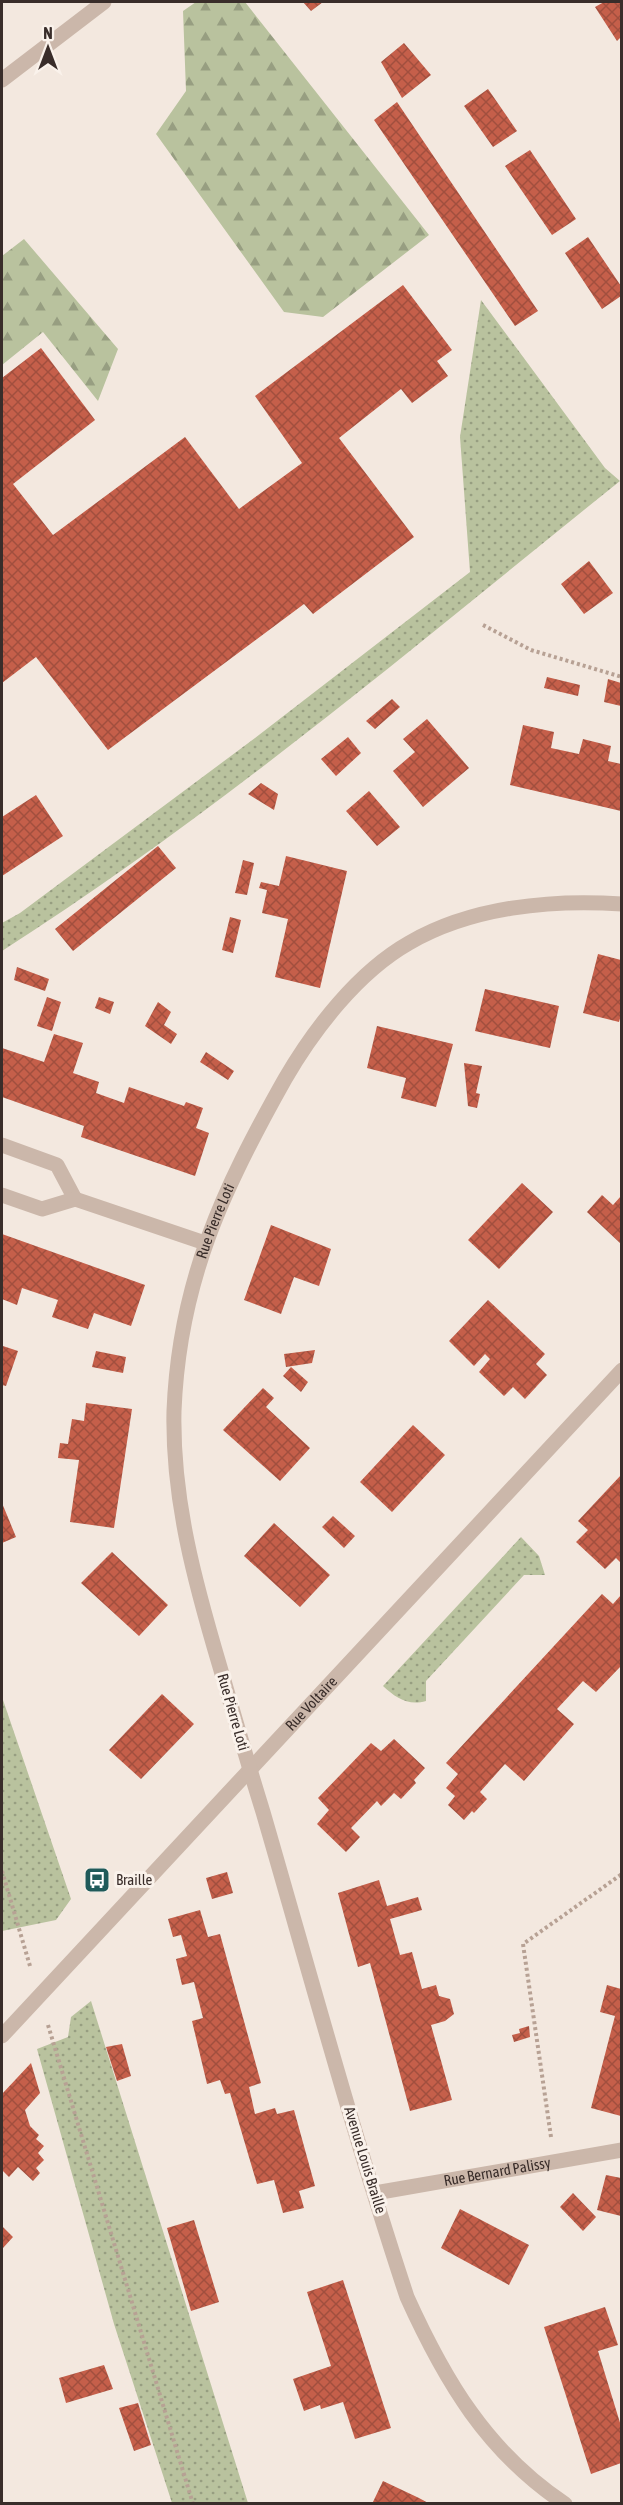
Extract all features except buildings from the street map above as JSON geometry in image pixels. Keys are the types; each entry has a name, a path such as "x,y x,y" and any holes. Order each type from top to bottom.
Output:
{"street":[{"path":"2,80 85,7 104,2"},
{"name":"Rue Pierre Loti","path":"250,1769 190,1557 176,1475 174,1413 178,1359 186,1311 205,1244 238,1163 304,1047 339,1003 394,953 435,930 497,912 568,903 621,904"},
{"path":"2,1145 57,1165 75,1199"},
{"path":"2,1196 42,1209 75,1199 205,1244"},
{"name":"Rue Voltaire","path":"2,2036 621,1370"},
{"name":"Avenue Louis Braille","path":"250,1769 407,2297 434,2355 453,2388 488,2434 521,2471 565,2504"},
{"name":"Rue Bernard Palissy","path":"375,2193 621,2150"}],"path":[{"path":"483,626 531,650 621,676"},
{"path":"2,1870 193,2504"},
{"path":"555,2162 523,1944 621,1874"}],"green space":[{"path":"196,2 245,2 429,235 323,317 284,312 156,134 186,91 183,11"},
{"path":"24,239 118,349 98,401 43,332 2,365 2,256"},
{"path":"481,300 605,468 620,481 317,725 240,784 83,898 2,951 2,923 20,913 255,738 470,572 460,437"},
{"path":"521,1537 539,1556 545,1575 524,1575 426,1681 426,1701 408,1702 383,1686"},
{"path":"2,1697 71,1899 56,1920 2,1931"},
{"path":"91,2001 248,2503 172,2503 114,2324 37,2049 68,2037 71,2017"}],"place":[{"name":"Braille","path":"97,1880"}]}
